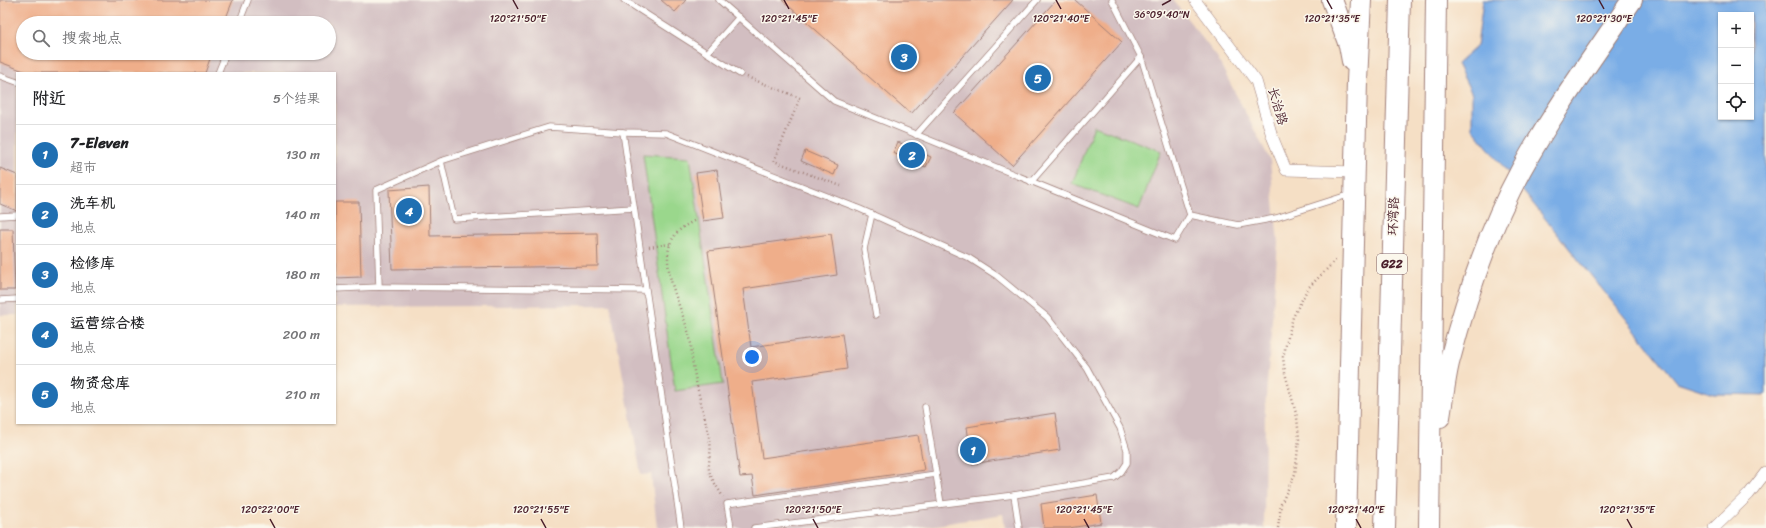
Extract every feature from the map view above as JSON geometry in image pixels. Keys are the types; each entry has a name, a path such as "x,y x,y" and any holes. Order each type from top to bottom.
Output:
{"highway":[{"path":"1332,0 1349,45 1357,81"},
{"path":"1346,528 1357,81 1361,0"},
{"name":"环湾路","path":"1385,528 1400,0"},
{"path":"1429,528 1436,0"},
{"path":"1430,473 1449,364 1472,287 1491,232 1521,171 1558,108 1632,0"}],"street":[{"name":"长治路","path":"1195,0 1256,81 1272,136 1286,170 1355,172"},
{"path":"1714,528 1749,494 1766,472"}],"lane":[{"path":"242,16 248,0"},
{"path":"624,0 740,74"},
{"path":"719,0 834,101 1175,240 1190,215 1141,57 1112,0"},
{"path":"916,134 1037,0"},
{"path":"707,53 739,17"},
{"path":"1031,182 1141,57"},
{"path":"218,72 223,60"},
{"path":"0,76 16,82"},
{"path":"380,287 376,190 441,161 549,127 623,132 666,133 872,214 969,258 997,276 1048,317 1088,368 1120,428 1127,450 1127,463 1121,472 1114,478 1014,495 754,528"},
{"path":"623,132 681,528"},
{"path":"441,161 454,219 634,208"},
{"path":"1190,215 1238,225 1276,218 1354,193"},
{"path":"872,214 864,249 876,315"},
{"path":"0,216 16,215"},
{"path":"336,289 380,287 644,290 647,298"},
{"path":"0,300 16,300"},
{"path":"925,407 941,504"},
{"path":"730,528 727,504 936,474"},
{"path":"1014,495 1019,528"}],"path":[{"path":"740,74 800,98 774,161 841,186"},
{"path":"694,221 679,231 673,237 670,244 668,256 670,278 684,318 691,346 693,364 710,442 709,469 727,504"},
{"path":"640,248 670,244"},
{"path":"1278,528 1281,504 1295,474 1300,439 1297,417 1285,374 1284,357 1293,317 1308,288 1353,244"}],"shaded area":[{"path":"0,0 1173,0 1216,56 1270,160 1278,243 1265,409 1264,528 1005,528 1003,514 919,528 657,528 651,474 641,475 610,305 336,307 336,72 16,72 16,315 0,315"}],"green space":[{"path":"1094,126 1161,151 1139,209 1072,184"},
{"path":"643,154 690,157 723,384 675,391"}],"water":[{"path":"1483,0 1766,0 1766,395 1713,394 1677,382 1472,128 1472,94 1457,64 1477,46"}],"building":[{"path":"0,0 233,0 227,16 16,16 16,60 210,60 205,72 26,72 0,62"},
{"path":"661,0 686,0 675,12"},
{"path":"782,0 1013,0 911,114"},
{"path":"1056,0 1075,0 1122,42 1012,165 954,113"},
{"path":"898,142 931,157 926,167 893,153"},
{"path":"805,151 838,165 834,175 801,161"},
{"path":"0,168 16,175 16,211 0,204"},
{"path":"717,170 724,218 703,221 696,173"},
{"path":"429,187 430,236 597,233 598,266 392,269 389,190"},
{"path":"336,202 359,202 361,277 336,278"},
{"path":"0,229 13,229 15,290 0,290"},
{"path":"831,234 837,275 743,289 751,347 842,334 847,369 752,382 762,458 918,435 924,470 755,495 752,476 740,477 708,251"},
{"path":"1055,413 1060,450 972,464 967,427"},
{"path":"1097,495 1101,523 1069,528 1044,528 1041,504"}],"place":[{"name":"检修库","path":"904,57"},
{"name":"物资总库","path":"1038,78"},
{"name":"洗车机","path":"912,155"},
{"name":"运营综合楼","path":"409,211"},
{"name":"7-Eleven","path":"973,450"}]}
